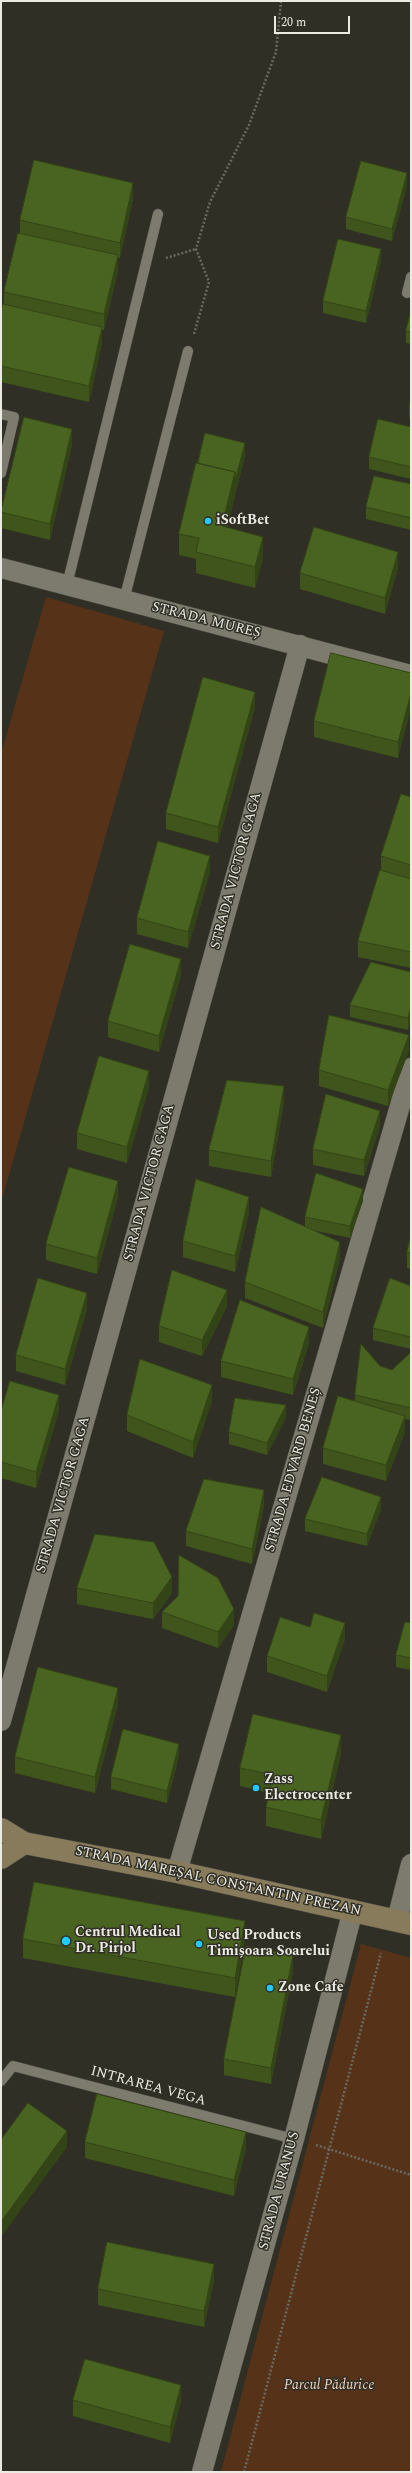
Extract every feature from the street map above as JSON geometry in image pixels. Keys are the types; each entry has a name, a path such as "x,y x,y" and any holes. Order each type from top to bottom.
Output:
{"main road":[{"name":"STRADA MAREȘAL CONSTANTIN PREZAN","path":"1,1829 24,1843 177,1872 404,1922"},
{"path":"1,1858 24,1843"}],"street":[{"name":"STRADA MUREȘ","path":"1,568 411,675"},
{"name":"STRADA VICTOR GAGA","path":"1,1722 300,645"},
{"name":"STRADA EDVARD BENEȘ","path":"177,1872 411,1068"},
{"path":"404,1922 411,1864"},
{"name":"STRADA URANUS","path":"202,2472 294,2139 353,1910"}],"lane":[{"path":"67,585 158,214"},
{"path":"407,293 411,277"},
{"path":"124,600 188,352"},
{"path":"1,414 14,417 1,473"},
{"name":"INTRAREA VEGA","path":"1,2081 12,2066 294,2139"}],"path":[{"path":"188,352 200,319 209,282 196,248 210,202 249,125 276,52 281,1"},
{"path":"146,264 196,248"},
{"path":"244,2472 381,1953"},
{"path":"294,2139 411,2175"}],"green space":[{"path":"46,597 164,631 1,1203 1,754"},
{"name":"Parcul Pădurice","path":"361,1944 411,1958 411,2472 221,2472"}],"building":[{"path":"34,160 133,183 120,243 20,220"},
{"path":"361,161 407,173 392,229 346,217"},
{"path":"18,233 118,255 104,314 4,292"},
{"path":"338,239 381,249 366,311 323,301"},
{"path":"3,304 102,327 89,386 1,366 1,311"},
{"path":"411,310 411,332 406,331"},
{"path":"24,417 72,429 50,524 1,512"},
{"path":"378,419 411,427 411,467 369,457"},
{"path":"205,433 245,443 235,481 235,472 198,463"},
{"path":"196,463 235,472 222,526 263,537 255,567 196,552 199,538 179,534"},
{"path":"374,476 411,484 411,518 366,507"},
{"path":"314,527 398,552 385,598 300,573"},
{"path":"331,653 411,673 411,693 398,742 314,721"},
{"path":"203,677 255,692 218,827 166,813"},
{"path":"401,794 411,797 411,865 381,856"},
{"path":"158,841 210,856 188,932 137,918"},
{"path":"380,870 411,879 411,952 358,941"},
{"path":"130,944 181,959 159,1036 108,1021"},
{"path":"371,962 411,972 411,1006 408,1018 350,1005"},
{"path":"329,1015 409,1035 388,1090 319,1070"},
{"path":"99,1056 149,1071 127,1147 77,1133"},
{"path":"227,1080 284,1086 271,1161 209,1150"},
{"path":"326,1094 380,1111 364,1160 313,1149"},
{"path":"69,1167 118,1181 97,1258 46,1244"},
{"path":"316,1173 363,1189 350,1226 305,1217"},
{"path":"196,1179 249,1197 235,1256 183,1241"},
{"path":"261,1207 340,1242 323,1312 245,1282"},
{"path":"411,1235 411,1253 407,1252"},
{"path":"172,1270 227,1290 202,1340 159,1326"},
{"path":"38,1278 87,1293 65,1369 16,1355"},
{"path":"390,1278 411,1286 411,1337 373,1328"},
{"path":"240,1300 309,1327 293,1379 221,1361"},
{"path":"361,1344 380,1366 392,1370 411,1352 411,1408 355,1395"},
{"path":"140,1359 212,1385 193,1442 127,1415"},
{"path":"10,1381 59,1395 36,1472 1,1462 1,1411"},
{"path":"338,1396 405,1416 386,1465 323,1448"},
{"path":"235,1398 286,1405 267,1443 229,1432"},
{"path":"322,1477 381,1497 367,1534 305,1519"},
{"path":"204,1479 264,1490 252,1549 186,1531"},
{"path":"95,1534 154,1542 172,1577 153,1603 77,1588"},
{"path":"179,1555 218,1578 234,1609 218,1632 162,1612 178,1596"},
{"path":"314,1613 345,1623 327,1676 267,1656 280,1617 310,1627"},
{"path":"405,1622 411,1623 411,1658 396,1655"},
{"path":"38,1667 118,1688 95,1777 15,1757"},
{"path":"253,1714 341,1735 321,1820 266,1807 273,1775 240,1768"},
{"path":"123,1729 179,1744 167,1791 111,1777"},
{"path":"34,1882 245,1921 235,1978 23,1939"},
{"path":"246,1946 293,1955 271,2068 224,2059"},
{"path":"97,2094 246,2132 234,2180 85,2142"},
{"path":"28,2103 67,2131 1,2222 1,2140"},
{"path":"107,2242 214,2264 204,2311 98,2289"},
{"path":"85,2359 181,2385 170,2427 73,2400"}],"place":[{"name":"iSoftBet","path":"208,521"},
{"name":"Zass Electrocenter","path":"256,1788"},
{"name":"Centrul Medical Dr. Pirjol","path":"66,1941"},
{"name":"Used Products Timișoara Soarelui","path":"199,1944"},
{"name":"Zone Cafe","path":"270,1988"}]}
